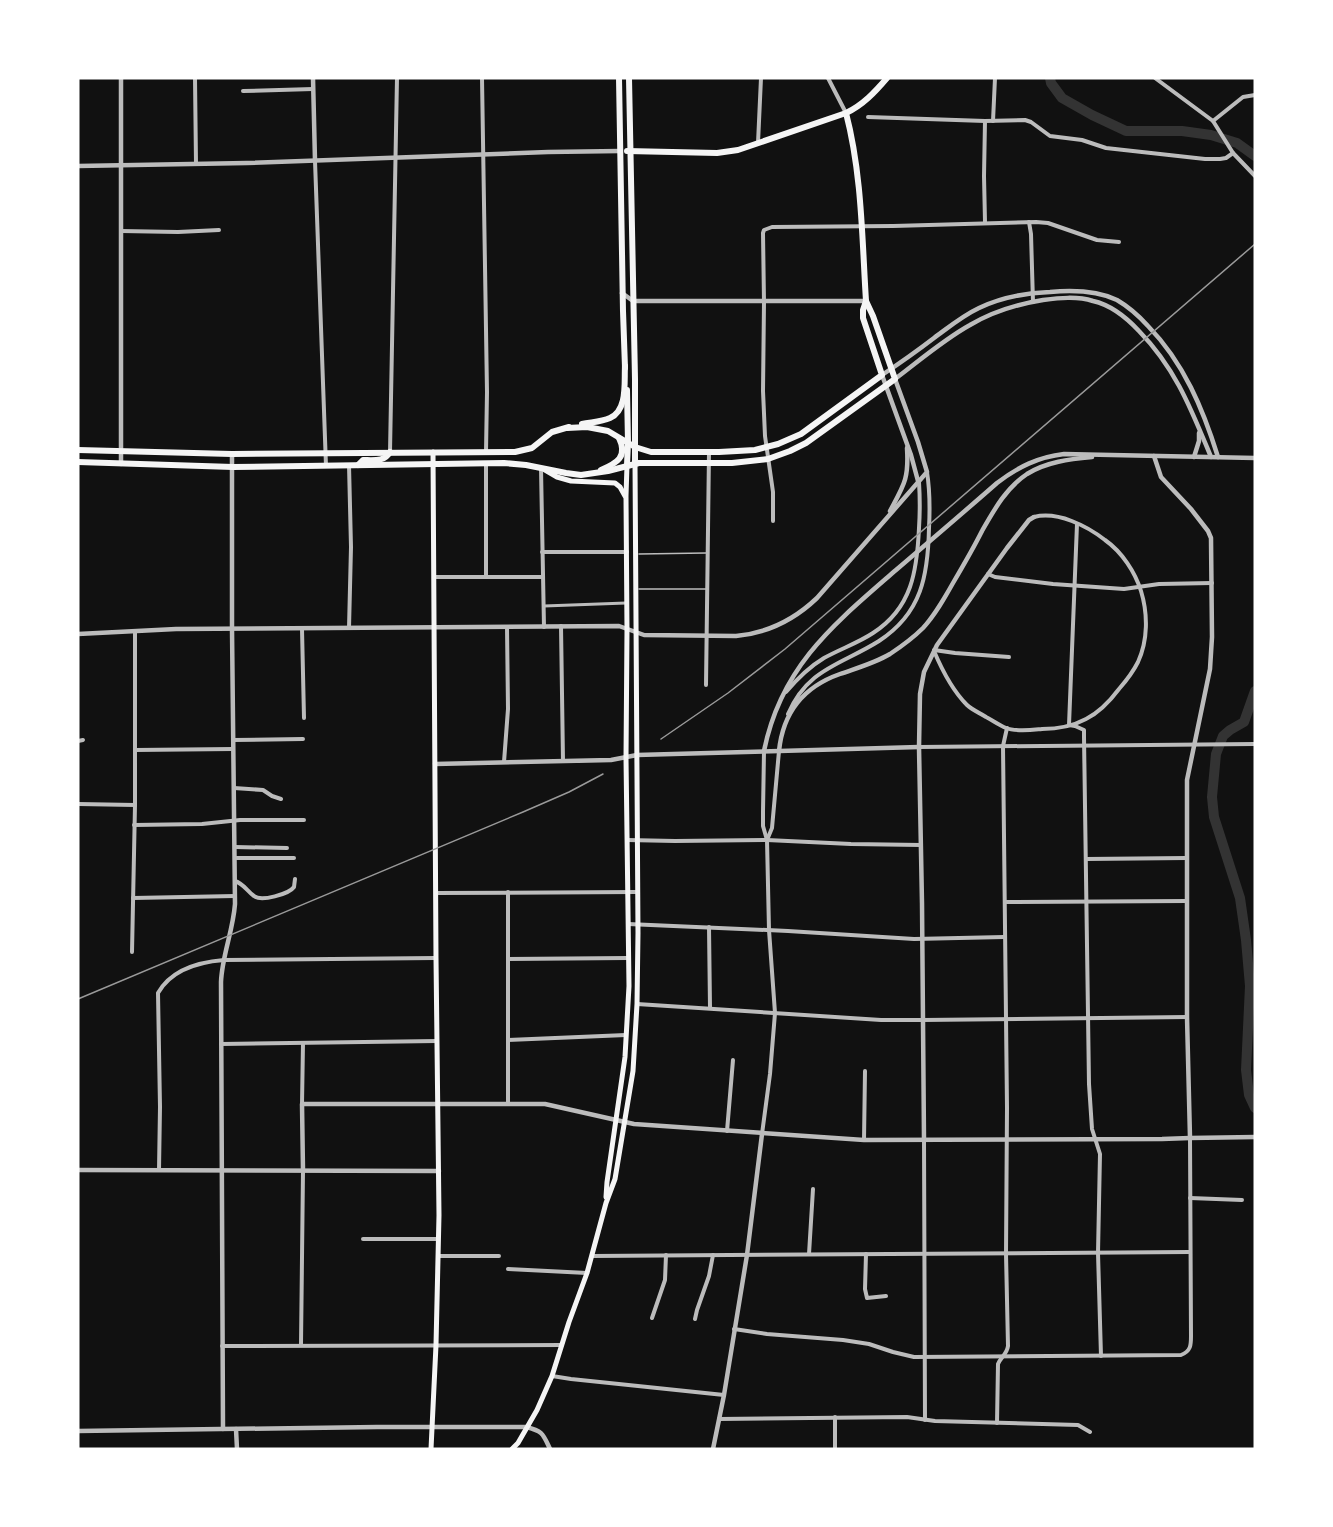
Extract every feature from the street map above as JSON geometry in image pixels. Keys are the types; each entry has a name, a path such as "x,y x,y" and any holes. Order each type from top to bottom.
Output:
{"highway":[{"path":"619,78 627,465"},
{"path":"629,78 635,463"},
{"path":"620,151 717,153 738,150 846,114 866,101 887,78"},
{"path":"78,462 233,467 486,463 516,464 566,473 590,474 635,463 741,463 768,459 790,452 895,379 866,301 854,151 846,114"},
{"path":"567,428 587,427 608,431 635,447 651,452 749,451 790,440 882,375 863,318 866,301"},
{"path":"78,450 232,454 515,452 532,448 552,432 607,419 618,412 622,401 625,366"},
{"path":"590,474 613,465 619,459 622,449 620,439 616,435"},
{"path":"358,465 363,460 384,459 390,452"}],"main road":[{"path":"431,1449 439,1239 434,452"},
{"path":"512,1449 518,1446 552,1376 587,1273 615,1179 633,1071 638,924 635,463"},
{"path":"606,1203 626,1035 628,958 627,465"},
{"path":"541,468 557,477 571,481 609,481 622,488 626,496"}],"street":[{"path":"121,78 121,464"},
{"path":"195,78 196,164"},
{"path":"313,78 326,466"},
{"path":"390,452 398,78"},
{"path":"482,78 486,452"},
{"path":"758,144 761,78"},
{"path":"828,78 846,114"},
{"path":"993,121 995,78"},
{"path":"1155,78 1213,121 1226,144 1255,176"},
{"path":"243,91 313,89"},
{"path":"1213,121 1243,96 1255,95"},
{"path":"868,117 1025,120 1050,136 1082,140 1106,148 1205,159 1226,158 1233,153"},
{"path":"985,121 985,222"},
{"path":"78,166 620,151"},
{"path":"1029,222 1033,302"},
{"path":"773,521 773,492 763,391 762,258 764,230 772,227 1029,222 1048,223 1097,240 1119,242"},
{"path":"121,231 219,230"},
{"path":"780,699 816,663 884,625 904,600 913,581 916,566 920,509 918,482 911,455 882,375 952,323 970,313 998,300 1032,293 1074,291 1099,294 1117,300 1135,313 1156,334 1181,369 1202,410 1218,457"},
{"path":"622,293 633,301 866,301"},
{"path":"767,840 772,828 779,751 784,723 790,708 814,677 888,634 914,604 922,587 927,566 930,497 927,472 895,379 971,324 1000,311 1033,302 1080,298 1103,304 1118,312 1133,324 1162,357 1180,387 1211,457"},
{"path":"1194,457 1199,441 1196,422"},
{"path":"885,518 906,479 908,466 906,442"},
{"path":"706,685 709,452"},
{"path":"223,1429 220,1217 222,1170 221,972 232,926 235,896 232,454"},
{"path":"713,1449 747,1255 771,1065 775,1013 769,930 767,840 763,826 764,751 771,721 780,699 807,657 831,627 1012,471 1049,456 1064,454 1255,458"},
{"path":"784,723 797,702 816,684 883,658 923,628 939,607 998,504 1021,478 1037,468 1060,461 1107,456"},
{"path":"734,1329 869,1344 915,1357 1181,1354 1190,1348 1186,780 1210,669 1211,538 1191,509 1161,477 1154,456"},
{"path":"486,463 486,577"},
{"path":"349,465 351,547 349,628"},
{"path":"541,468 544,627"},
{"path":"78,634 232,629 561,626 619,626 644,635 736,636 757,633 778,626 798,614 817,598 927,472"},
{"path":"925,1420 925,1213 919,747 920,694 924,672 934,650 1015,538 1034,517 1044,515 1066,520 1092,530 1110,543 1125,560 1137,579 1143,598 1146,633 1137,664 1105,706 1086,719 1053,729 1007,728 968,706 950,683 934,650"},
{"path":"1069,725 1077,524"},
{"path":"542,552 627,552"},
{"path":"988,574 1004,578 1124,589 1158,584 1212,583"},
{"path":"434,578 543,577"},
{"path":"544,606 627,603"},
{"path":"561,626 562,761"},
{"path":"504,762 508,709 507,627"},
{"path":"302,629 304,718"},
{"path":"132,952 135,631"},
{"path":"934,650 1009,657"},
{"path":"1069,725 1084,730 1085,746 1087,1018 1090,1114 1100,1154 1098,1253 1101,1356"},
{"path":"997,1423 998,1364 1005,1356 1008,1346 1003,746 1007,728"},
{"path":"233,740 303,739"},
{"path":"435,764 611,760 637,755 919,747 1255,744"},
{"path":"135,750 233,749"},
{"path":"234,788 263,790 281,799"},
{"path":"78,804 135,806"},
{"path":"134,825 202,824 234,820 304,820"},
{"path":"627,840 767,840 921,845"},
{"path":"235,847 287,848"},
{"path":"235,858 294,858"},
{"path":"1086,859 1187,858"},
{"path":"235,881 260,899 290,892 295,885 295,879"},
{"path":"508,892 508,1103"},
{"path":"436,893 638,892"},
{"path":"133,898 235,896"},
{"path":"1005,902 1187,901"},
{"path":"628,924 942,939 1004,937"},
{"path":"709,927 710,1008"},
{"path":"159,1170 158,993 162,986 182,971 202,963 224,960 436,958"},
{"path":"508,959 628,958"},
{"path":"637,1004 880,1020 1187,1017"},
{"path":"508,1040 626,1035"},
{"path":"221,1044 437,1041"},
{"path":"301,1345 303,1043"},
{"path":"727,1131 734,1060"},
{"path":"864,1140 865,1071"},
{"path":"302,1104 545,1104 616,1121 762,1134 864,1140 1255,1137"},
{"path":"78,1170 439,1171"},
{"path":"809,1254 813,1190"},
{"path":"1190,1198 1242,1200"},
{"path":"363,1239 439,1239"},
{"path":"592,1256 1190,1252"},
{"path":"867,1254 867,1298 886,1296"},
{"path":"652,1318 665,1280 666,1255"},
{"path":"695,1319 709,1276 713,1255"},
{"path":"438,1256 499,1256"},
{"path":"507,1269 587,1273"},
{"path":"222,1346 561,1345"},
{"path":"552,1376 724,1395"},
{"path":"835,1417 835,1449"},
{"path":"718,1419 907,1418 1078,1425 1090,1432"},
{"path":"78,1431 526,1427 543,1433 550,1449"},
{"path":"236,1429 237,1449"}],"lane":[{"path":"635,554 707,553"},
{"path":"636,589 707,589"}],"waterway":[{"path":"1050,78 1062,98 1126,131 1182,131 1211,135 1237,143 1255,156"},
{"path":"1255,691 1244,722 1223,736 1216,754 1212,797 1214,817 1240,898 1246,940 1250,986 1246,1070 1249,1095 1255,1108"}],"railway":[{"path":"661,739 728,693 785,649 1255,244"},
{"path":"78,999 523,812 603,774"}]}
